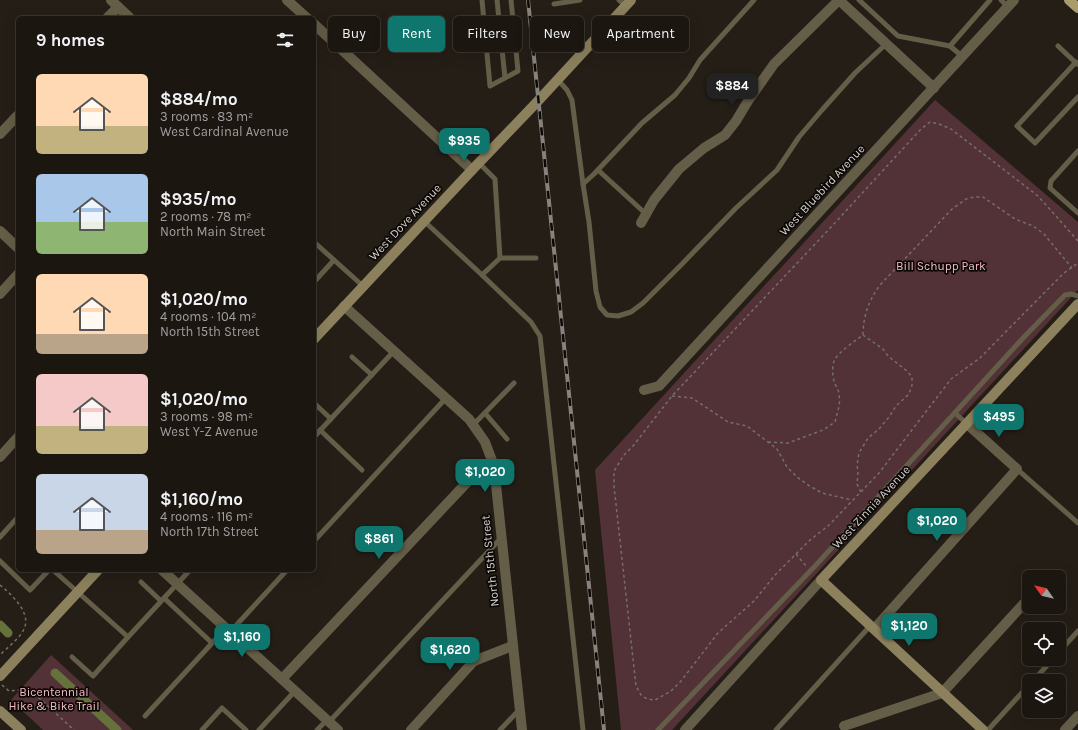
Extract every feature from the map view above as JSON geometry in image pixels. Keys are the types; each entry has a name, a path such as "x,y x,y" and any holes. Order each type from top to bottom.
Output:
{"main road":[{"path":"1069,0 1078,8"},
{"name":"West Dove Avenue","path":"316,337 475,166 558,80 625,2"},
{"name":"West Zinnia Avenue","path":"821,580 1078,304"},
{"path":"0,676 96,572"},
{"path":"821,580 983,730"},
{"path":"0,711 21,730"}],"street":[{"path":"287,0 305,16"},
{"path":"643,218 654,200 679,169 704,148 725,135 774,64 839,0 934,88"},
{"name":"West Bluebird Avenue","path":"644,390 659,386 934,88 1008,2"},
{"path":"108,16 114,3 128,16"},
{"path":"316,26 475,166"},
{"path":"0,134 16,117"},
{"path":"0,231 16,246"},
{"path":"0,294 16,276"},
{"name":"North 15th Street","path":"344,306 469,419 485,442 494,466 522,730"},
{"path":"872,627 1017,469 966,423"},
{"path":"0,457 16,440"},
{"path":"282,679 473,476 494,466"},
{"path":"164,572 338,730"},
{"name":"West Zinnia Avenue","path":"684,730 821,580"},
{"path":"844,726 942,692 1022,606"},
{"path":"412,730 474,661 512,646"},
{"path":"1065,730 1078,716"}],"lane":[{"path":"482,0 490,86 518,71 510,0"},
{"path":"497,0 505,78"},
{"path":"554,4 580,0"},
{"path":"583,184 642,123 675,95 689,78 700,60 754,0"},
{"path":"859,0 898,36 950,46 962,57"},
{"path":"950,46 990,0"},
{"path":"558,80 568,90 572,100 589,222 596,291 600,307 607,314 618,316 631,312 643,303 736,208 777,170 799,137 822,110 855,73 886,44"},
{"path":"1058,46 1077,64 1017,126 1035,143 1078,97"},
{"path":"1078,150 1051,181 1050,188 1078,213"},
{"path":"475,166 495,179 500,258"},
{"path":"598,170 643,218"},
{"path":"424,221 531,322 540,336 583,730"},
{"path":"316,244 363,286"},
{"path":"482,275 500,258 536,258"},
{"path":"316,280 334,260"},
{"path":"658,730 810,571 1065,294 1078,296"},
{"path":"316,435 394,351"},
{"path":"352,357 372,374"},
{"path":"474,425 514,383"},
{"path":"316,539 446,398"},
{"path":"316,405 331,419"},
{"path":"485,413 507,438"},
{"path":"955,413 966,423"},
{"path":"320,430 362,470"},
{"path":"1017,469 1078,523"},
{"path":"0,537 16,519"},
{"path":"317,730 328,721 501,538"},
{"path":"0,561 30,590 47,572"},
{"path":"55,572 128,637"},
{"path":"72,656 93,676 188,572"},
{"path":"145,716 212,643 228,630 285,572"},
{"path":"141,582 212,643"},
{"path":"776,730 872,627"},
{"path":"1066,644 1078,631"},
{"path":"1039,674 1047,666"},
{"path":"259,730 295,691"},
{"path":"988,730 1022,693"},
{"path":"202,730 222,708 246,730"},
{"path":"500,730 519,710"}],"path":[{"path":"1078,241 1038,196 950,129 930,122 921,129 672,396 633,446 624,455 614,471 614,486 636,686 641,696 647,699 655,700 671,691 681,681 718,633 754,601 776,574 810,540 828,526 879,473 951,379 980,358 1044,293 1078,263"},
{"path":"863,335 866,309 872,296 880,285 952,209 966,199 974,196 983,197 1015,219 1033,226 1044,234 1072,268"},
{"path":"768,442 788,443 823,430 835,422 840,405 840,394 834,382 833,372 835,359 847,347 863,335"},
{"path":"861,492 857,484 857,465 859,453 868,438 879,429 896,406 909,394 912,385 912,377 907,371 888,356 883,349 863,335"},
{"path":"672,396 692,398 728,422 746,426 777,449 787,466 796,477 822,493 852,500"},
{"path":"796,554 810,571"},
{"path":"0,585 10,593 19,604 24,614 25,625 23,631 0,655"},
{"path":"0,684 9,691 29,689 74,730"}],"green space":[{"name":"Bill Schupp Park","path":"935,100 1078,222 1078,290 672,730 621,730 595,470"},
{"name":"Bicentennial Hike & Bike Trail","path":"51,655 133,730 43,730 11,700"}],"waterway":[{"path":"0,625 8,633"},
{"path":"55,673 117,730"}],"railway":[{"path":"528,0 604,730"}]}
